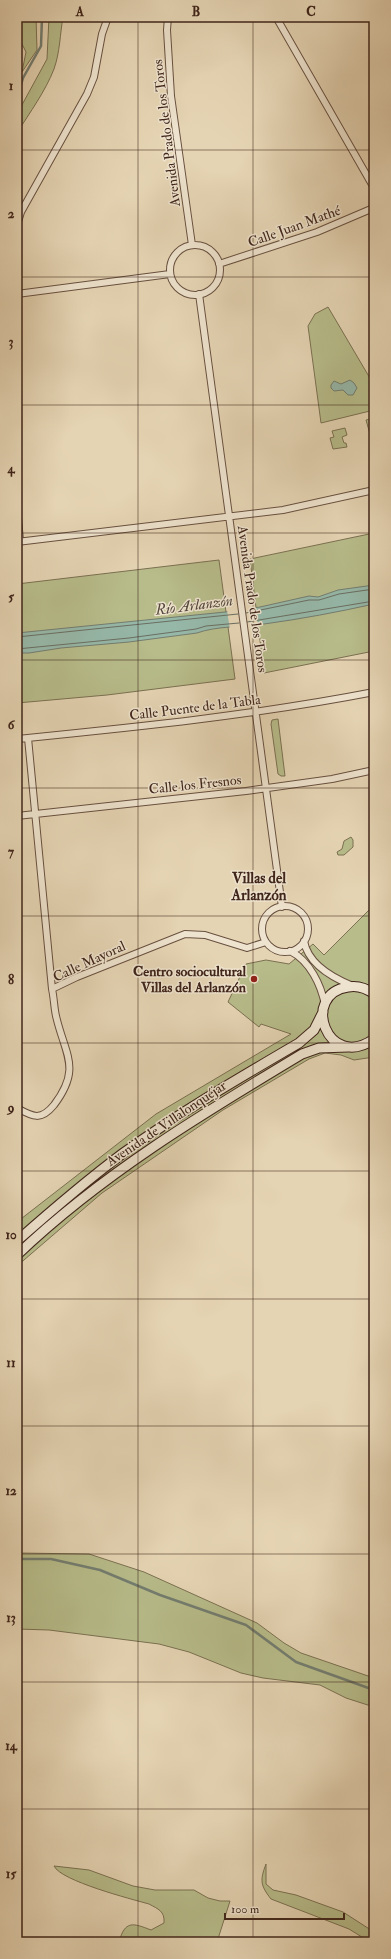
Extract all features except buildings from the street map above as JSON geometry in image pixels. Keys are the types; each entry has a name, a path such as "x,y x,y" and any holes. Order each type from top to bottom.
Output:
{"street":[{"path":"17,225 20,212 87,94 94,77 102,34 108,17"},
{"name":"Avenida Prado de los Toros","path":"168,17 167,30 171,96 192,245"},
{"path":"276,17 374,188"},
{"name":"Calle Juan Mathé","path":"218,264 317,232 373,209"},
{"path":"192,245 199,245 211,252 218,264 219,275 214,285 199,294 184,292 177,288 170,274 170,266 178,252 192,245"},
{"path":"17,294 170,274"},
{"name":"Avenida Prado de los Toros","path":"199,294 282,907"},
{"path":"17,506 19,541 283,510 374,490"},
{"name":"Calle Puente de la Tabla","path":"17,739 256,712 320,703 374,692"},
{"path":"28,738 52,989"},
{"name":"Calle los Fresnos","path":"17,816 266,788 332,779 374,770"},
{"path":"282,907 290,907 302,915 307,927 304,941 300,946 290,951 277,951 266,942 263,936 263,922 271,911 282,907"},
{"name":"Calle Mayoral","path":"17,1108 31,1116 45,1114 62,1093 68,1079 70,1060 56,1016 52,989 104,966 184,934 205,934 247,948 266,942"},
{"path":"304,941 307,951 335,978 372,992"},
{"path":"290,951 295,954 312,972 321,989 324,1009 323,1022 331,1038 339,1044 348,1047"},
{"name":"Avenida de Villalonquéjar","path":"17,1241 78,1188 123,1154 194,1106 299,1043 314,1030 324,1009 336,991 353,986"},
{"name":"Avenida de Villalonquéjar","path":"17,1255 98,1186 189,1122 302,1054 319,1048 357,1047 366,1045 374,1039"}],"green space":[{"path":"17,17 36,17 37,50 22,72 26,52 17,34"},
{"path":"49,17 63,17 56,63 46,86 17,133 17,114 47,59"},
{"path":"328,307 374,385 374,410 321,423 308,326 315,314"},
{"path":"374,418 374,448 366,420"},
{"path":"345,428 347,435 342,437 347,447 333,449 330,438 334,437 332,431"},
{"path":"374,533 374,651 264,673 250,559"},
{"path":"219,560 235,679 107,695 17,703 17,584"},
{"path":"278,719 285,776 278,774 271,724 272,720"},
{"path":"351,837 353,840 353,847 344,855 338,855 337,852 342,849 344,841"},
{"path":"374,905 374,1057 354,1060 341,1055 325,1053 309,1059 223,1110 102,1193 17,1266 17,1222 156,1114 291,1034 261,1024 259,1027 228,1002 246,964 266,960 289,964 313,944 324,955"},
{"path":"17,1553 89,1554 144,1572 257,1623 284,1643 301,1653 374,1678 374,1707 346,1698 320,1685 263,1678 241,1673 189,1652 159,1644 49,1630 17,1629"},
{"path":"266,1864 266,1884 273,1890 296,1895 343,1912 374,1932 374,1942 370,1942 349,1929 271,1899 262,1882"},
{"path":"54,1866 89,1870 133,1886 155,1890 194,1890 208,1898 220,1901 230,1901 217,1942 119,1942 124,1930 130,1925 151,1930 164,1923 162,1913 149,1904 97,1889 69,1878 59,1872"}],"water":[{"path":"350,380 357,388 353,395 348,395 343,390 334,391 331,388 334,381 341,384"},
{"name":"Río Arlanzón","path":"374,585 374,604 333,613 129,642 17,653 17,633 225,612 260,607 309,596 318,597 338,590"}],"pier":[{"path":"255,606 258,626 230,630 227,610"}],"waterway":[{"path":"17,97 23,78 41,46 42,17"},
{"path":"17,1559 51,1559 100,1570 160,1595 246,1625 296,1662 374,1690"}],"place":[{"name":"Centro sociocultural Villas del Arlanzón","path":"254,979"}],"district":[{"name":"Villas del Arlanzón","path":"259,886"}]}
